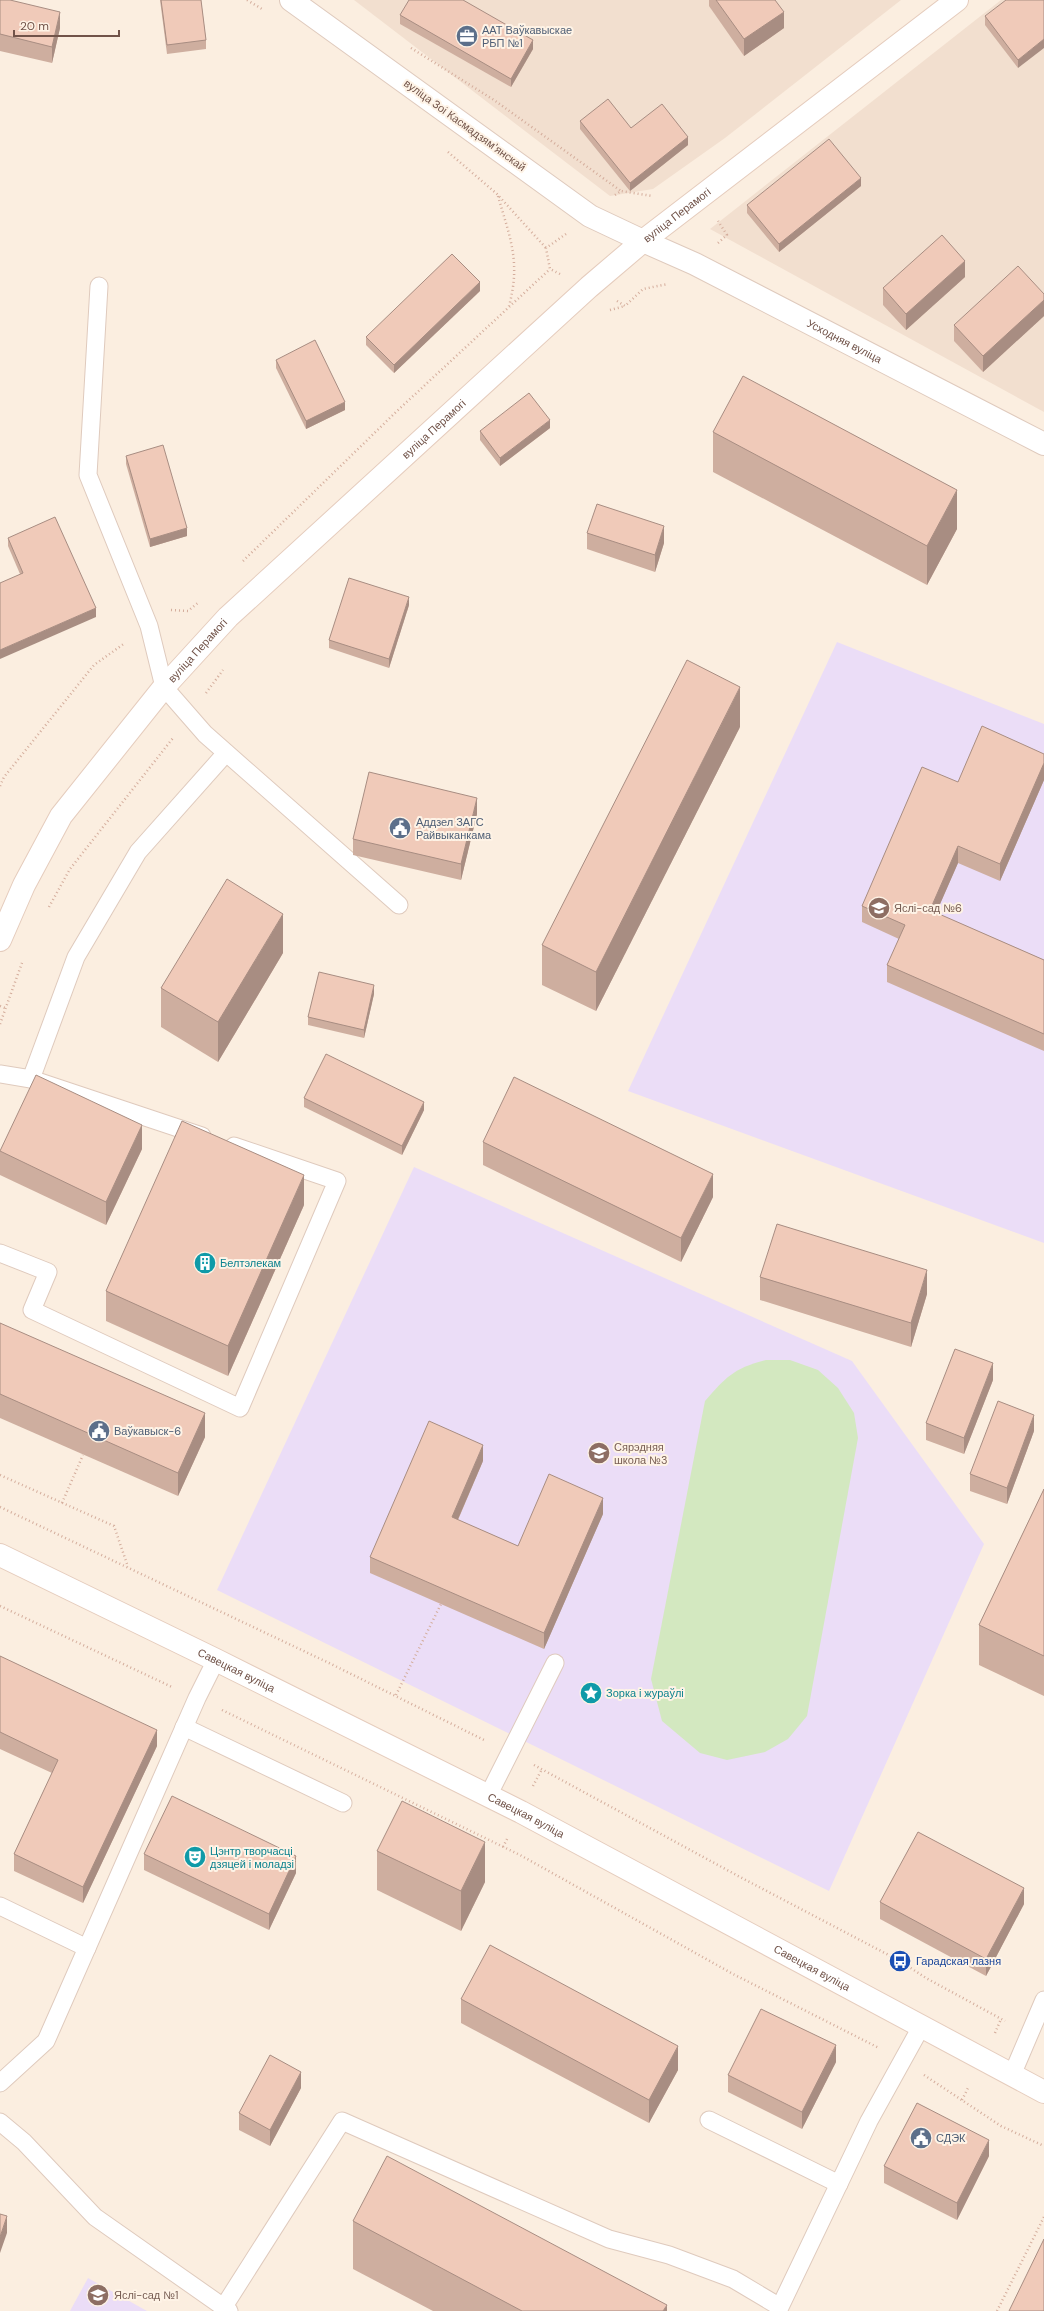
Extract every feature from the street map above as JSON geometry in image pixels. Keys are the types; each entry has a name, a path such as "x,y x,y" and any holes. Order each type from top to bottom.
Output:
{"main road":[{"name":"вуліца Зоі Касмадзямʼянскай","path":"291,0 590,216 643,241"},
{"name":"вуліца Перамогі","path":"0,938 24,886 61,816 164,688 228,617 589,286 643,241 957,0"},
{"name":"Усходняя вуліца","path":"643,241 702,268 1044,444"},
{"name":"Савецкая вуліца","path":"0,1554 488,1796 1044,2092"}],"lane":[{"path":"99,286 88,475 149,626 164,688 205,734 399,905"},
{"path":"31,1079 76,957 138,852 226,753"},
{"path":"0,1074 31,1079 338,1181 240,1408 32,1310 48,1272 0,1254"},
{"path":"0,2083 46,2041 184,1727 216,1660"},
{"path":"488,1796 555,1663"},
{"path":"184,1727 343,1803"},
{"path":"0,1906 87,1948"},
{"path":"1012,2075 1044,2000"},
{"path":"0,2122 24,2142 95,2217 226,2309 342,2121 609,2240 669,2254 733,2279 784,2309 839,2184 869,2121 921,2027"},
{"path":"709,2120 839,2184"}],"path":[{"path":"410,47 494,100 621,191"},
{"path":"497,194 515,254 515,284 509,308"},
{"path":"0,786 4,777 94,665 169,610 188,611 202,599"},
{"path":"47,911 70,869 190,717 224,667"},
{"path":"0,1024 26,952"},
{"path":"0,1006 6,1008"},
{"path":"62,1503 83,1455"},
{"path":"0,1475 114,1526 128,1568"},
{"path":"396,1696 442,1604"},
{"path":"0,1606 197,1698 520,1855 733,1974"},
{"path":"997,2311 1044,2217"}],"shaded area":[{"path":"354,0 901,0 725,138 653,189 610,196"},
{"path":"1001,0 1044,0 1044,412 710,229"},
{"name":"Яслі-сад №6","path":"837,642 1044,724 1044,1243 628,1091"},
{"name":"Сярэдняя школа №3","path":"414,1167 852,1361 984,1544 829,1891 217,1590"},
{"name":"Яслі-сад №1","path":"88,2278 147,2311 70,2311"}],"green space":[{"path":"766,1360 790,1360 818,1370 838,1388 854,1413 858,1438 807,1716 788,1739 765,1752 727,1760 700,1753 662,1721 651,1679 705,1401 731,1374 746,1366"}],"building":[{"path":"0,0 10,0 60,12 52,47 0,34"},
{"path":"161,0 201,0 206,40 167,45"},
{"name":"ААТ Ваўкавыскае РБП №1","path":"409,0 463,0 533,40 511,79 400,15"},
{"path":"716,0 775,0 784,12 744,39"},
{"path":"1006,0 1044,0 1044,39 1018,60 985,16"},
{"path":"608,99 631,128 662,104 688,137 630,183 580,121"},
{"path":"829,139 861,178 779,244 747,205"},
{"path":"942,235 965,261 906,314 883,288"},
{"path":"452,254 480,282 394,365 366,337"},
{"path":"1018,266 1044,294 1044,300 983,356 954,325"},
{"path":"315,340 345,402 306,421 276,360"},
{"path":"743,376 957,490 927,546 713,432"},
{"path":"529,393 550,420 500,458 480,431"},
{"path":"163,445 187,528 150,539 126,456"},
{"path":"597,504 664,526 655,555 587,533"},
{"path":"55,517 96,608 0,650 0,583 23,573 8,538"},
{"path":"349,578 409,597 389,659 329,640"},
{"path":"687,660 740,687 596,972 542,945"},
{"path":"982,726 1044,754 1044,763 1000,864 958,846 930,910 1044,960 1044,1034 887,965 905,925 862,906 922,767 958,782"},
{"path":"369,772 477,798 461,864 353,839"},
{"path":"227,879 283,914 218,1022 161,988"},
{"path":"319,972 374,985 364,1030 308,1017"},
{"path":"326,1054 424,1102 402,1146 304,1098"},
{"path":"36,1075 142,1125 106,1202 0,1151"},
{"path":"514,1077 713,1174 681,1238 483,1142"},
{"name":"Белтэлекам","path":"182,1121 304,1175 228,1346 106,1291"},
{"path":"777,1224 927,1270 911,1323 760,1277"},
{"path":"0,1323 205,1413 178,1473 0,1394"},
{"path":"955,1349 993,1363 964,1438 926,1423"},
{"path":"998,1401 1034,1415 1007,1488 970,1474"},
{"path":"429,1421 483,1445 452,1517 518,1546 549,1474 603,1498 544,1633 370,1557"},
{"path":"1044,1489 1044,1656 979,1625"},
{"path":"0,1656 157,1730 83,1887 14,1854 58,1760 0,1732"},
{"path":"172,1796 296,1856 269,1914 144,1854"},
{"path":"402,1801 485,1842 461,1891 377,1851"},
{"path":"918,1832 1024,1888 986,1959 880,1902"},
{"path":"490,1945 678,2046 649,2100 461,1999"},
{"path":"761,2009 836,2045 802,2112 728,2075"},
{"path":"270,2055 301,2072 270,2130 239,2113"},
{"path":"917,2103 989,2140 957,2203 884,2166"},
{"path":"387,2156 667,2305 663,2311 522,2311 353,2221"},
{"path":"0,2214 7,2216 0,2237"},
{"path":"1044,2239 1044,2311 1009,2311"}],"place":[{"name":"ААТ Ваўкавыскае РБП №1","path":"467,36"},
{"name":"Аддзел ЗАГС Райвыканкама","path":"400,828"},
{"name":"Яслі-сад №6","path":"879,908"},
{"name":"Белтэлекам","path":"205,1263"},
{"name":"Ваўкавыск-6","path":"99,1431"},
{"name":"Сярэдняя школа №3","path":"599,1453"},
{"name":"Зорка і жураўлі","path":"591,1693"},
{"name":"Цэнтр творчасці дзяцей і моладзі","path":"195,1857"},
{"name":"Гарадская лазня","path":"900,1961"},
{"name":"СДЭК","path":"921,2138"},
{"name":"Яслі-сад №1","path":"98,2295"}]}
